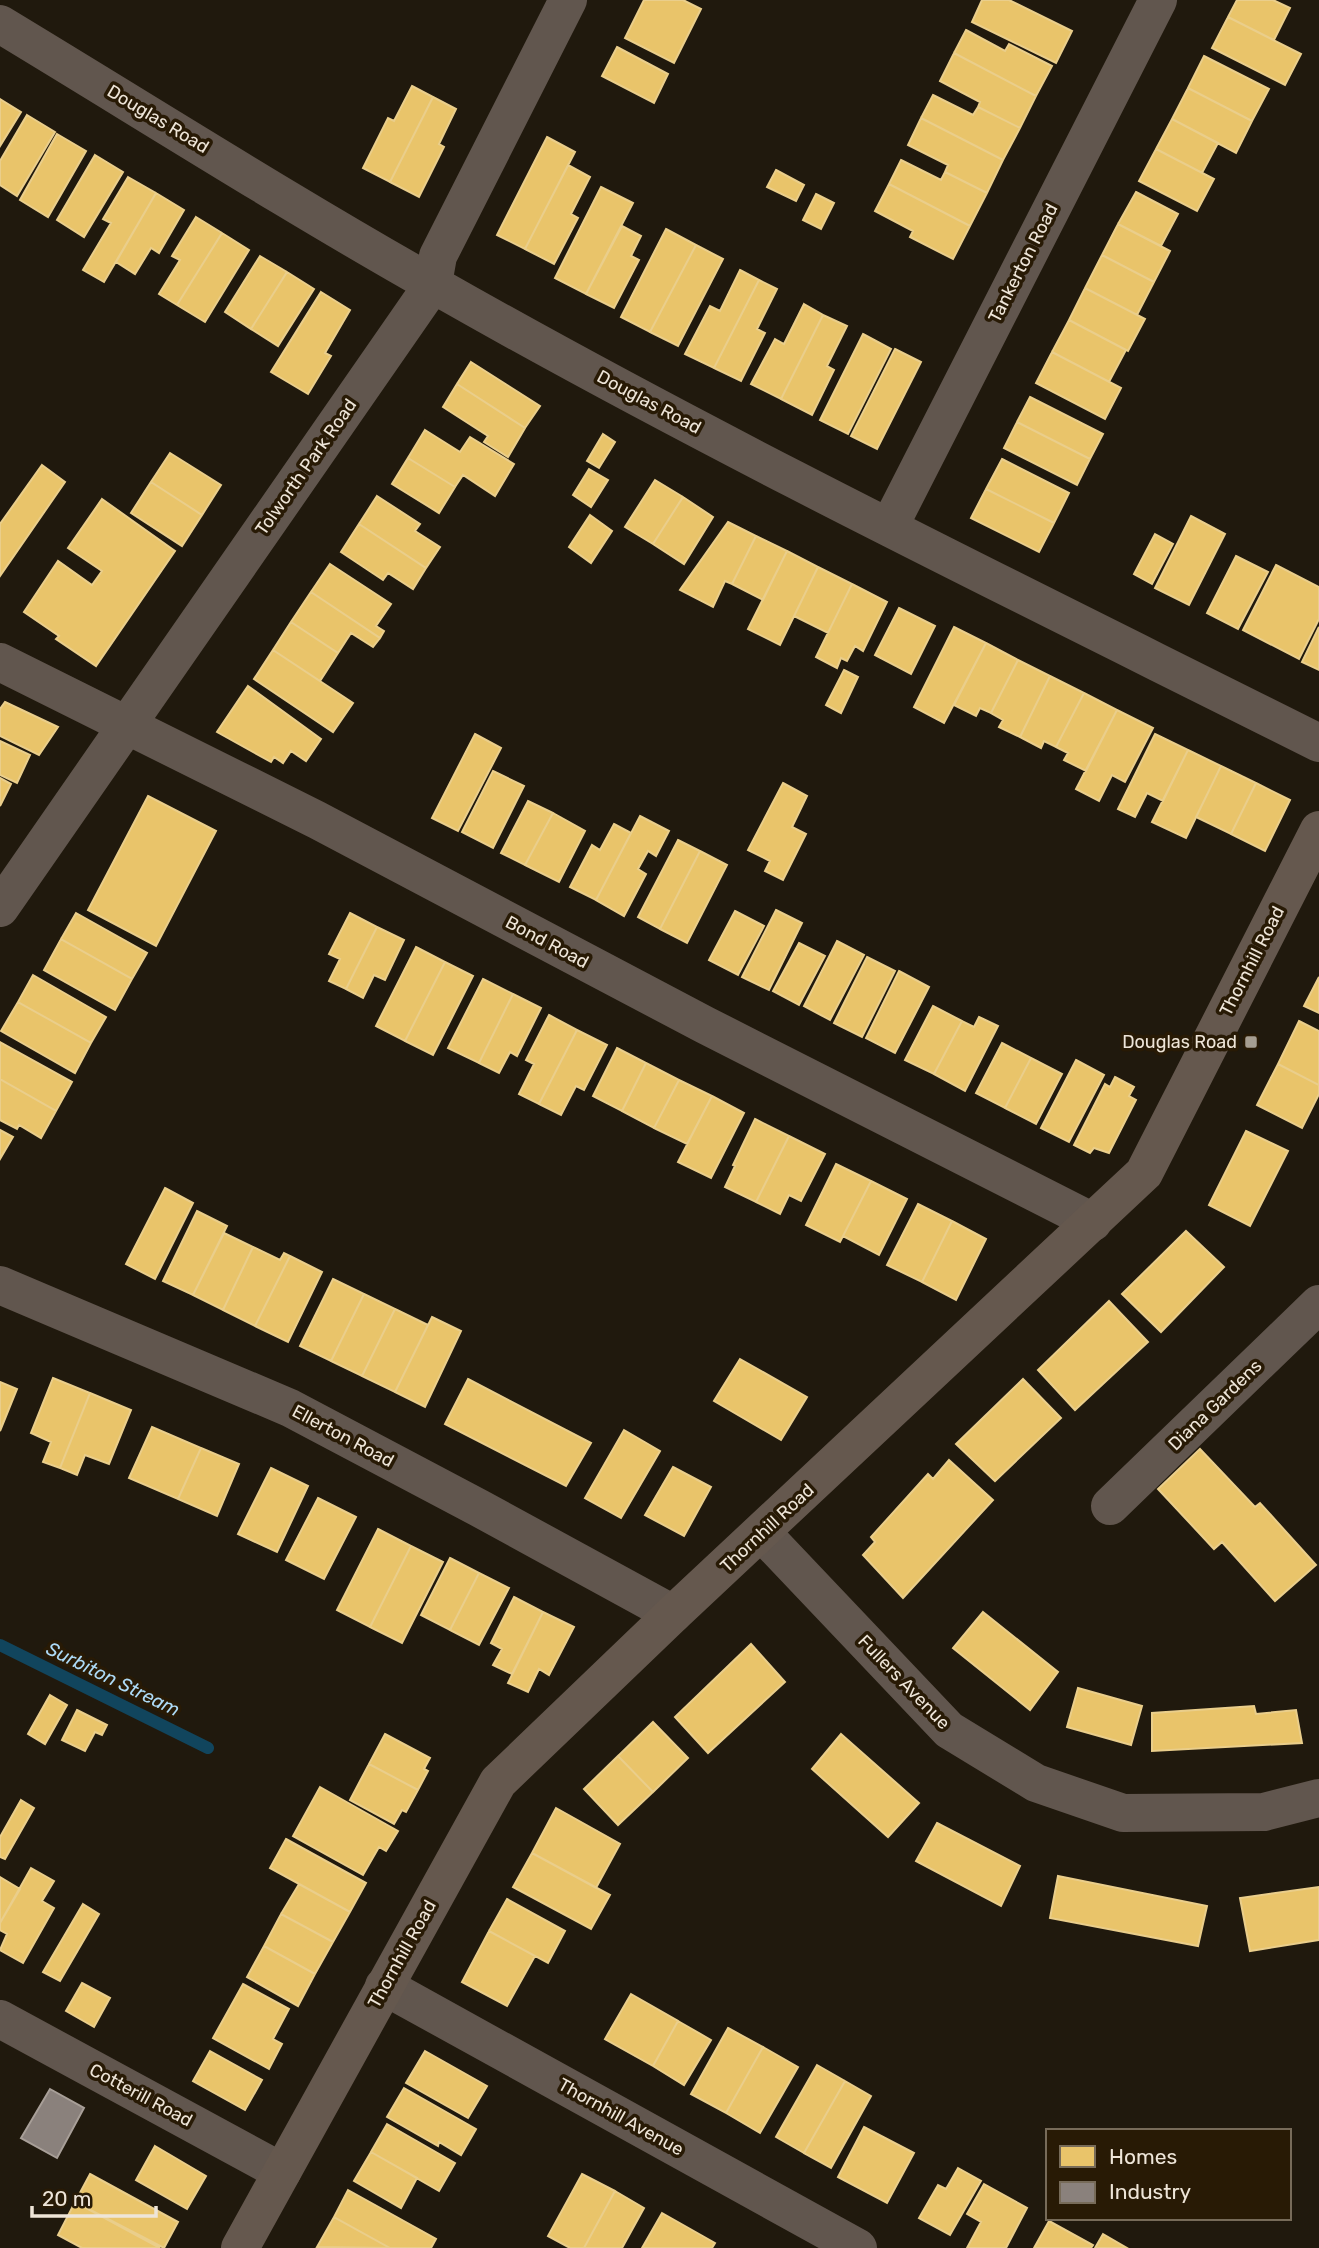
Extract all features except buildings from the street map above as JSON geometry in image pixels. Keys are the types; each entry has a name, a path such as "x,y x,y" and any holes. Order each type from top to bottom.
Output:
{"street":[{"name":"Tolworth Park Road","path":"0,908 433,285 438,256 568,0"},
{"name":"Tankerton Road","path":"889,527 1158,0"},
{"name":"Douglas Road","path":"0,24 433,285 649,403 1319,743"},
{"name":"Bond Road","path":"0,662 317,820 705,1025 1093,1222"},
{"name":"Thornhill Road","path":"240,2248 498,1782 673,1614 1144,1173 1319,830"},
{"name":"Ellerton Road","path":"0,1285 290,1408 673,1614"},
{"name":"Diana Gardens","path":"1110,1506 1319,1304"},
{"name":"Fullers Avenue","path":"762,1533 949,1730 1036,1783 1123,1813 1264,1812 1319,1798"},
{"name":"Thornhill Avenue","path":"384,1986 856,2248"},
{"name":"Cotterill Road","path":"0,2019 282,2172"}],"waterway":[{"name":"Surbiton Stream","path":"0,1645 208,1748"}],"place":[{"name":"Douglas Road","path":"1251,1042"}]}
